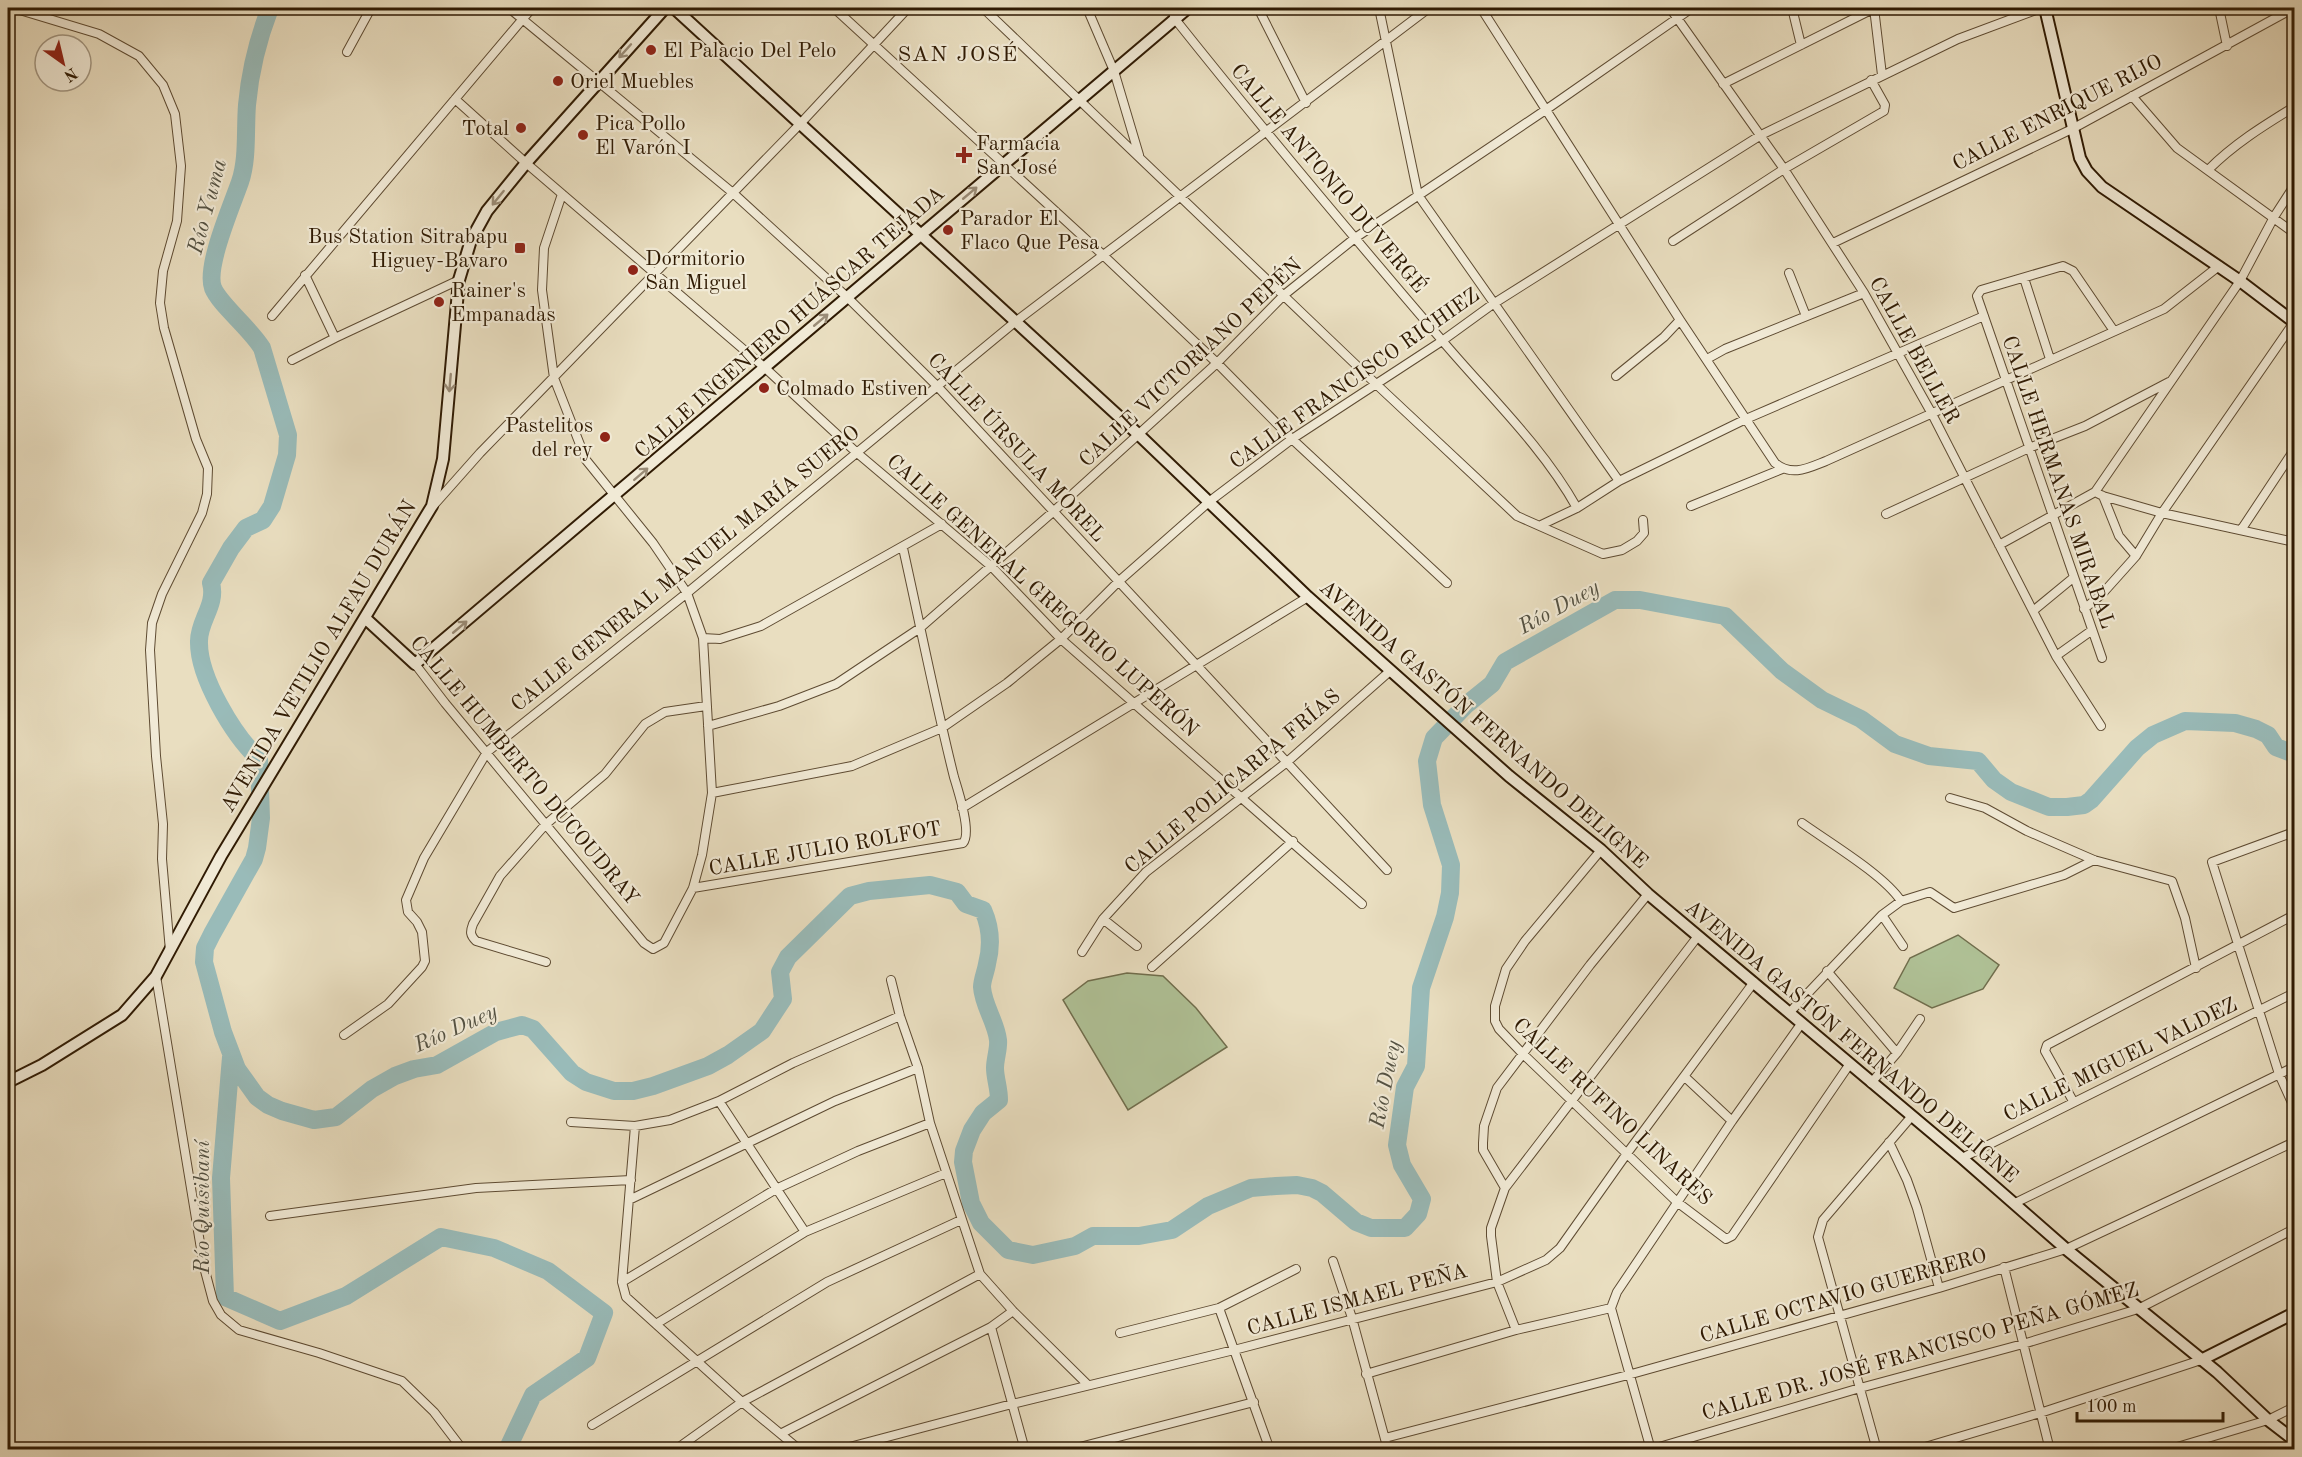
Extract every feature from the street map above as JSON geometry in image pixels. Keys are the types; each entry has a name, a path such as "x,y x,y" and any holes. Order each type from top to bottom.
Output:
{"main road":[{"name":"AVENIDA VETILIO ALFAU DURÁN","path":"8,1082 42,1065 122,1015 156,976 221,856 432,506 443,459 459,280 471,240 487,211 526,163 665,8"},
{"name":"AVENIDA GASTÓN FERNANDO DELIGNE","path":"674,8 1138,434 1308,597 1390,671 1509,776 1601,850 1648,894 1849,1065 2201,1360 2268,1420 2295,1440"},
{"name":"CALLE INGENIERO HUÁSCAR TEJADA","path":"416,664 1081,100 1173,13 1188,8"},
{"path":"2043,8 2072,129 2080,158 2087,171 2102,187 2219,266 2294,322"},
{"name":"CALLE HUMBERTO DUCOUDRAY","path":"365,618 416,664"},
{"path":"2201,1360 2295,1313"}],"street":[{"path":"13,8 99,34 139,56 163,85 174,114 181,166 177,221 163,271 160,303 164,328 196,439 208,468 208,477 207,494 202,513 162,594 152,623 150,650 156,756 164,824 162,859 170,952"},
{"path":"347,52 371,8"},
{"name":"CALLE ÚRSULA MOREL","path":"509,8 733,193 848,298 936,386 1387,870"},
{"path":"272,316 532,8"},
{"path":"834,8 1103,255 1217,363 1292,439 1447,583"},
{"path":"432,506 800,124 908,8"},
{"path":"983,8 1517,516 1603,554 1622,550 1637,541 1644,533 1642,520"},
{"path":"1087,8 1114,71 1139,157"},
{"path":"1258,8 1306,103"},
{"path":"1379,8 1418,195 1619,481"},
{"name":"CALLE GENERAL MANUEL MARÍA SUERO","path":"344,1035 388,1004 422,967 425,961 422,932 408,912 406,900 424,858 487,752 687,593 1015,322 1429,8"},
{"path":"1481,8 1680,320 1775,462 1786,470"},
{"name":"CALLE BELLER","path":"1670,8 1761,135 1864,293 1932,414 2056,656 2101,726"},
{"name":"CALLE VICTORIANO PEPÉN","path":"708,726 779,706 836,684 920,628 1054,512 1217,363 1284,295 1355,238 1692,8"},
{"path":"1792,8 1802,45"},
{"path":"1723,84 1874,8 1882,75"},
{"name":"CALLE FRANCISCO RICHIEZ","path":"712,793 852,766 942,728 1007,683 1061,639 1118,582 1210,501 1292,439 1442,341 1493,304 1761,135 1958,39 2043,8"},
{"path":"2219,8 2227,45"},
{"name":"CALLE ENRIQUE RIJO","path":"1833,243 2072,129 2294,11"},
{"name":"CALLE ANTONIO DUVERGÉ","path":"1173,13 1265,132 1442,341 1545,458 1577,508"},
{"path":"1673,241 1784,169 1884,111 1885,105 1871,80"},
{"path":"2132,96 2177,148 2295,232"},
{"name":"CALLE GENERAL GREGORIO LUPERÓN","path":"456,99 526,163 764,367 856,452 992,567 1061,639 1362,904"},
{"path":"2208,170 2258,129 2295,107"},
{"path":"1999,545 2099,494 2170,382 2240,281 2274,217 2295,186"},
{"path":"562,194 544,248 542,290 554,378 586,460 653,543 687,593 703,638 712,793 702,855 693,888"},
{"path":"2050,359 2024,278 2063,266 2070,269 2114,331"},
{"path":"1691,507 1786,470 1805,469 1827,461 2164,309 2219,266"},
{"path":"1789,273 1806,316"},
{"path":"305,275 335,338"},
{"name":"CALLE HERMANAS MIRABAL","path":"2024,278 1978,292 1977,296 2102,658"},
{"path":"292,360 459,280"},
{"path":"1707,359 1725,349 1864,293"},
{"path":"1541,525 1577,508 1619,481 1746,419 1984,316"},
{"path":"1616,376 1664,337 1680,320"},
{"path":"2084,609 2102,594 2136,556 2162,513 2294,322"},
{"path":"1886,514 2029,448 2085,426 2170,382"},
{"path":"2241,530 2295,450"},
{"path":"2099,494 2162,513 2295,542"},
{"path":"2099,494 2119,536 2136,556"},
{"path":"703,638 720,639 761,626 942,525"},
{"path":"903,548 942,728 962,808 1308,597"},
{"path":"2033,610 2073,578"},
{"path":"2056,656 2091,630"},
{"name":"CALLE HUMBERTO DUCOUDRAY","path":"416,664 445,703 644,943 653,949 664,943 693,888"},
{"name":"CALLE POLICARPA FRÍAS","path":"1082,952 1103,919 1146,872 1287,762 1390,671"},
{"path":"546,962 476,941 470,932 500,876 545,825 605,774 645,724 665,712 706,706"},
{"path":"1950,798 1985,808 2027,831 2094,860 2172,881 2185,918 2196,968"},
{"name":"CALLE JULIO ROLFOT","path":"693,888 963,843 967,836 962,808"},
{"path":"1802,822 1880,879 1895,892 1901,902"},
{"path":"2295,832 2212,862 2279,1074 2295,1107"},
{"path":"1152,967 1293,841"},
{"name":"CALLE RUFINO LINARES","path":"1601,850 1525,941 1506,969 1495,1006 1495,1021 1499,1029 1522,1053 1628,1152 1677,1202 1726,1239 1729,1238 1849,1065"},
{"path":"1789,1013 1882,915 1901,902 1930,892 1954,908 2064,875 2094,860"},
{"path":"1505,1188 1484,1150 1483,1135 1486,1118 1497,1088 1648,894"},
{"path":"1882,915 1903,946"},
{"path":"2073,1101 2046,1051 2047,1045 2295,915"},
{"path":"1103,919 1137,946"},
{"path":"1516,1330 1497,1282 1491,1232 1505,1188 1574,1101 1698,936"},
{"path":"1827,971 1897,1053"},
{"path":"156,976 204,1267 213,1301 221,1315 239,1330 319,1353 402,1381 434,1412 463,1449"},
{"path":"891,980 900,1016 918,1068 930,1123 980,1274 1013,1311 1088,1385"},
{"name":"CALLE ISMAEL PEÑA","path":"838,1449 1497,1282 1541,1263 1556,1252 1754,982"},
{"name":"CALLE MIGUEL VALDEZ","path":"1962,1158 2295,993"},
{"path":"571,1122 635,1126 670,1120 719,1101 793,1063 900,1016"},
{"path":"1871,1083 1897,1053 1920,1018"},
{"path":"1650,1449 1611,1308 1626,1275 1801,1024"},
{"path":"2015,1203 2295,1067"},
{"path":"629,1200 835,1101 918,1068"},
{"path":"1685,1077 1732,1121"},
{"path":"719,1101 805,1232"},
{"path":"1877,1449 1818,1236 1823,1220 1911,1117"},
{"path":"622,1282 776,1189 858,1151 930,1123"},
{"path":"635,1126 622,1282 626,1297 742,1402 800,1449"},
{"path":"1889,1142 1917,1208 1939,1288"},
{"name":"CALLE OCTAVIO GUERRERO","path":"1385,1438 1629,1375 1939,1288 2066,1249 2295,1142"},
{"path":"656,1324 805,1232 946,1173"},
{"path":"270,1216 476,1188 631,1180"},
{"path":"592,1425 827,1282 961,1220"},
{"name":"CALLE DR. JOSÉ FRANCISCO PEÑA GÓMEZ","path":"1650,1449 1860,1388 2023,1344 2138,1309 2295,1230"},
{"path":"1333,1261 1352,1318 1388,1449"},
{"path":"2004,1267 2050,1449"},
{"path":"1120,1333 1219,1308 1296,1269"},
{"path":"675,1449 742,1402 980,1274"},
{"path":"1219,1308 1270,1449"},
{"path":"1366,1374 1516,1330 1611,1308"},
{"path":"782,1433 991,1327 1013,1311"},
{"path":"991,1327 1025,1449"},
{"path":"1915,1449 2040,1413 2201,1360"},
{"path":"1068,1449 1254,1402"},
{"path":"2168,1449 2268,1420 2295,1407"}],"green space":[{"path":"1958,935 1999,965 1983,989 1932,1008 1894,988 1910,958"},
{"path":"1127,973 1163,976 1196,1008 1227,1047 1128,1110 1063,1000 1088,981"}],"waterway":[{"name":"Río Duey","path":"270,8 258,43 250,80 243,173 220,236 212,278 213,288 217,295 262,348 288,435 287,455 272,506 263,520 246,528 231,548 211,583 212,598 199,641 204,671 219,705 239,736 259,759 261,818 254,859 205,948 204,962 223,1032 237,1069 257,1097 282,1111 314,1120 336,1117 372,1089 395,1076 414,1069 437,1065 496,1032 522,1025 533,1029 572,1073 586,1082 614,1091 633,1091 653,1086 708,1066 762,1031 783,999 780,972 788,957 850,896 869,891 930,885 957,892 966,904 983,910 988,923 990,950 982,987 998,1040 995,1068 999,1100 983,1113 972,1130 964,1151 963,1162 971,1203 981,1223 1008,1250 1033,1255 1075,1246 1093,1236 1139,1236 1172,1230 1208,1206 1251,1188 1276,1186 1297,1185 1312,1188 1322,1193 1356,1222 1371,1228 1405,1228 1418,1214 1422,1199 1402,1165 1397,1145 1405,1087 1416,1066 1421,988 1445,917 1450,893 1451,865 1432,805 1427,761 1434,738 1466,705 1492,684 1505,662 1615,600 1640,600 1725,616 1782,671 1822,700 1861,719 1895,744 1929,756 1978,761 1994,780 2011,792 2049,807 2084,805 2137,748 2153,735 2185,721 2235,723 2256,729 2268,735 2276,747 2294,754"},
{"name":"Río Quisibaní","path":"231,1057 221,1178 225,1297 280,1321 346,1296 441,1237 494,1248 548,1271 604,1313 587,1358 533,1395 507,1450"}],"place":[{"name":"El Palacio Del Pelo","path":"651,50"},
{"name":"Oriel Muebles","path":"558,81"},
{"name":"Total","path":"521,128"},
{"name":"Pica Pollo El Varón I","path":"583,135"},
{"name":"Farmacia San José","path":"964,155"},
{"name":"Parador El Flaco Que Pesa","path":"948,230"},
{"name":"Bus Station Sitrabapu Higuey-Bavaro","path":"520,248"},
{"name":"Dormitorio San Miguel","path":"633,270"},
{"name":"Rainer's Empanadas","path":"439,302"},
{"name":"Colmado Estiven","path":"764,388"},
{"name":"Pastelitos del rey","path":"605,437"}],"district":[{"name":"SAN JOSÉ","path":"958,53"}],"water label":[{"name":"Río Yuma","path":"206,206"}]}
